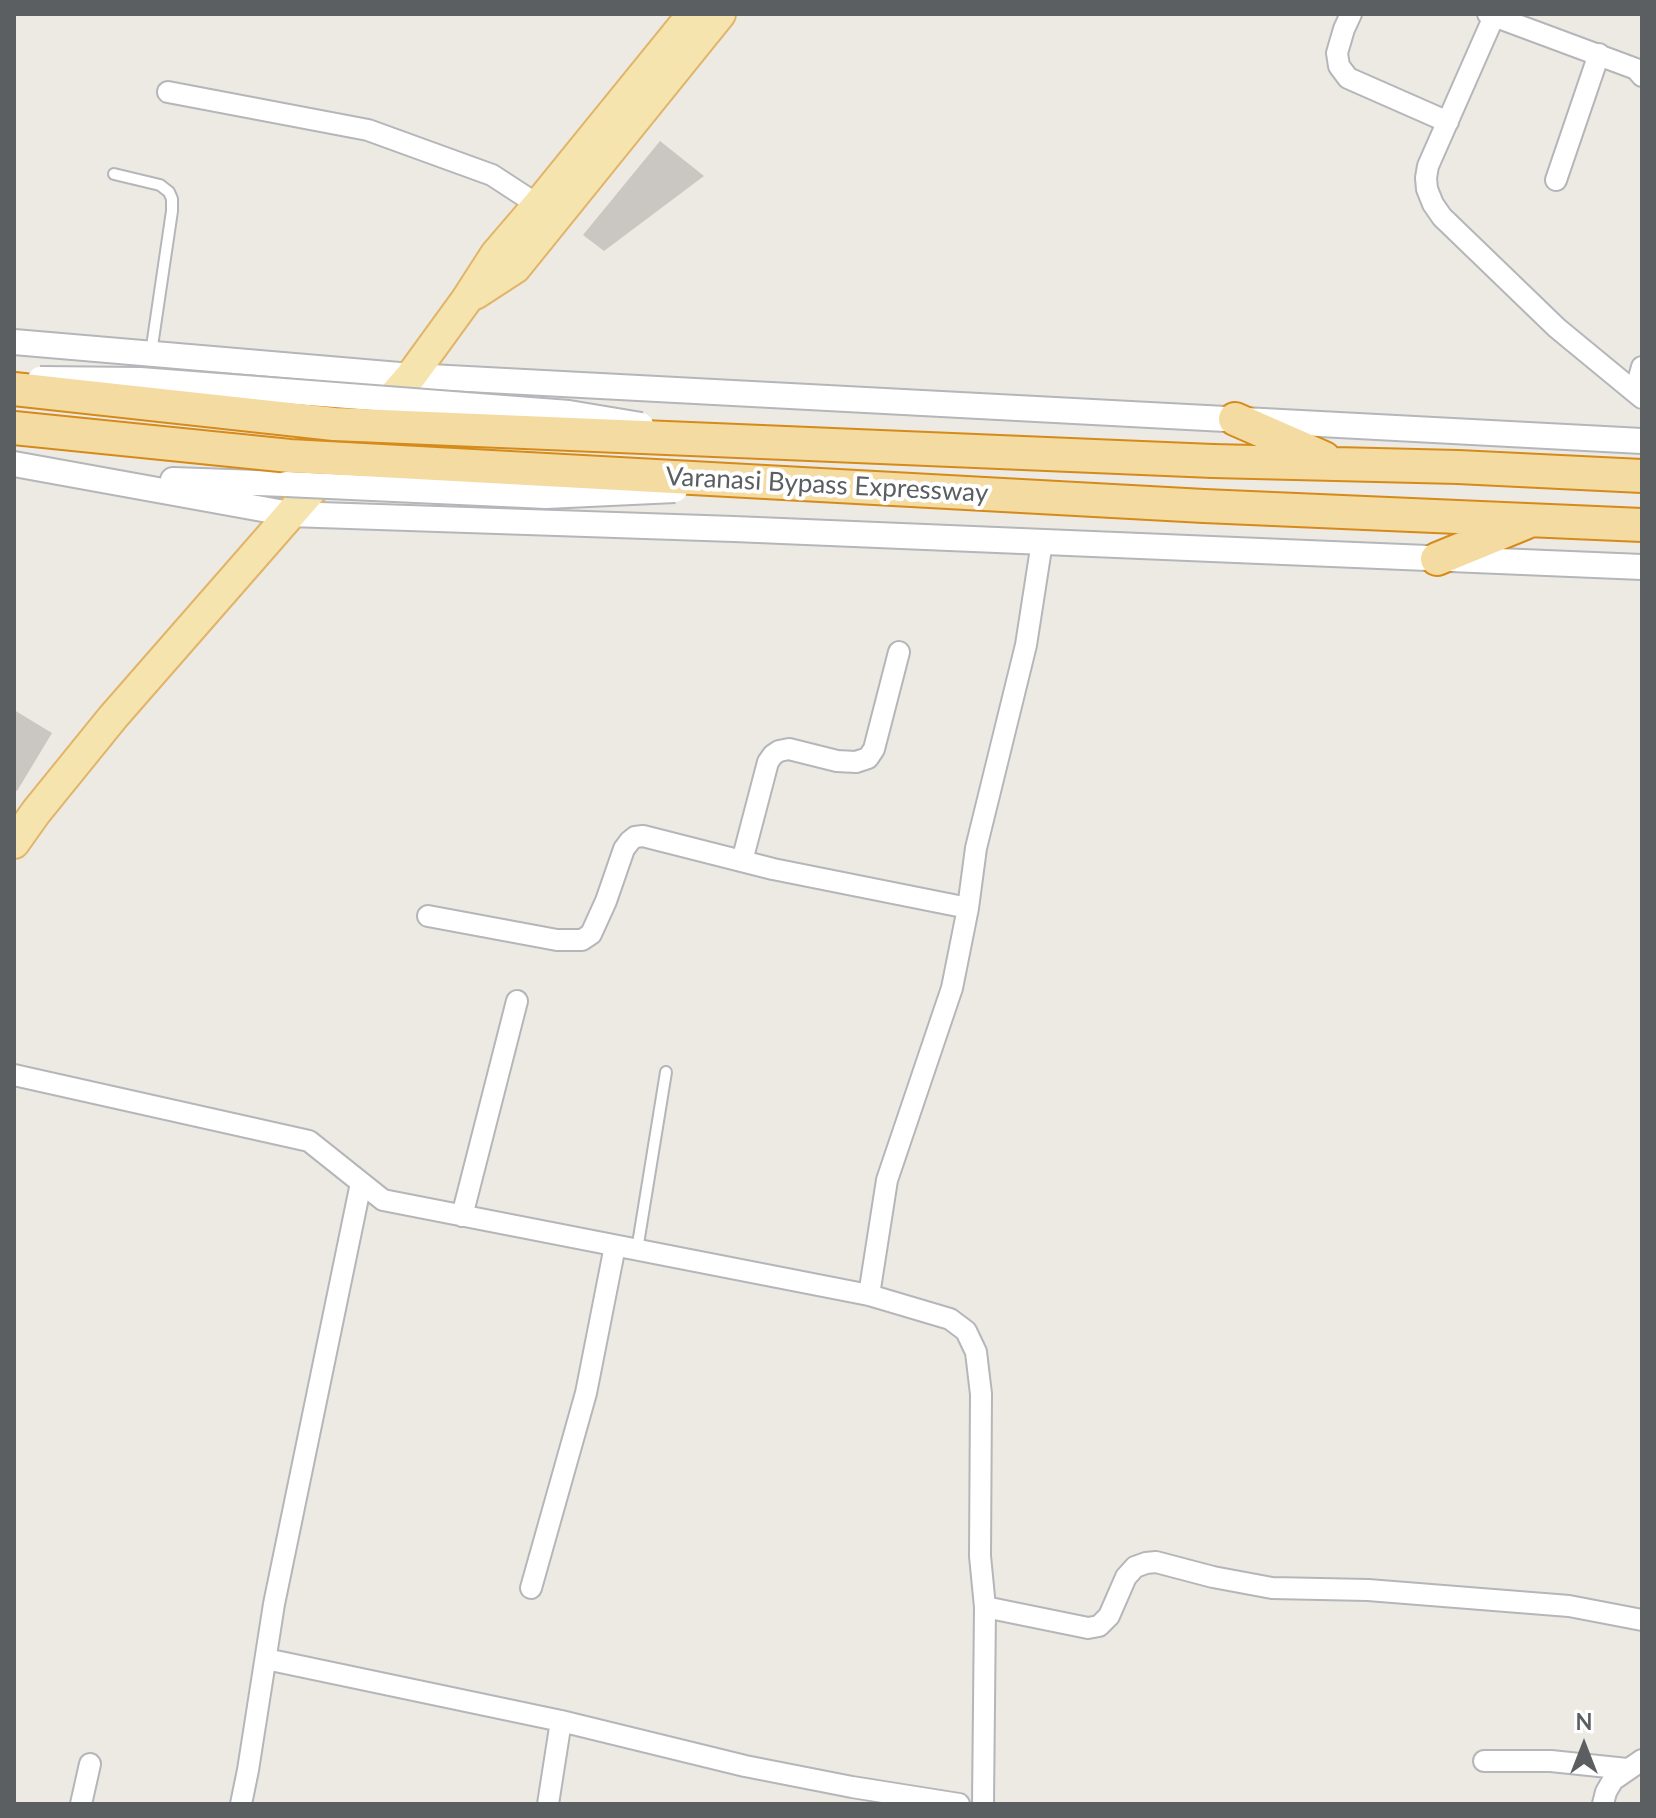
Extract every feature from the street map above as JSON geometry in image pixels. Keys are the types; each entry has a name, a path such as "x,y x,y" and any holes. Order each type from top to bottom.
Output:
{"highway":[{"name":"Varanasi Bypass Expressway","path":"14,389 334,424 1642,476"},
{"path":"1235,419 1337,464"},
{"name":"Varanasi Bypass Expressway","path":"14,428 290,456 1204,506 1642,525"},
{"path":"1437,559 1535,519"}],"main road":[{"path":"14,843 113,717 411,376 496,254 693,14"},
{"path":"467,299 515,268 720,14"}],"street":[{"path":"1351,14 1337,53 1339,66 1348,78 1448,122"},
{"path":"1638,395 1557,328 1442,217 1433,204 1426,178 1428,166 1492,15 1640,66"},
{"path":"1556,180 1599,54"},
{"path":"168,92 368,130 492,175 538,205"},
{"path":"14,342 411,376 1642,441"},
{"path":"1638,395 1642,367"},
{"path":"14,379 140,380 569,413 753,443"},
{"path":"14,464 290,514 734,529 1642,567"},
{"path":"69,473 546,496 798,484"},
{"path":"869,1295 887,1180 952,988 976,848 1026,645 1042,542"},
{"path":"742,861 768,762 773,755 789,749 837,761 856,762 868,758 874,749 899,652"},
{"path":"428,916 557,940 582,940 591,934 624,849 635,837 643,836 773,869 968,908"},
{"path":"462,1216 517,1001"},
{"path":"14,1075 309,1141 383,1200 869,1295 950,1319 966,1331 976,1352 981,1394 980,1556 985,1607 983,1804"},
{"path":"241,1804 286,1543 361,1183"},
{"path":"531,1588 586,1393 615,1246"},
{"path":"985,1607 1088,1628 1099,1626 1109,1616 1126,1577 1135,1567 1156,1562 1272,1588 1368,1590 1569,1606 1642,1620"},
{"path":"266,1659 561,1721 745,1766 959,1804"},
{"path":"548,1804 561,1721"},
{"path":"1484,1761 1634,1764"},
{"path":"81,1804 90,1764"},
{"path":"1603,1804 1613,1780 1634,1764"}],"lane":[{"path":"114,174 160,185 172,199 151,353"},
{"path":"637,1250 666,1072"}],"building":[{"path":"660,141 704,176 604,251 583,235"},
{"path":"14,710 52,733 17,791 14,790"}]}
